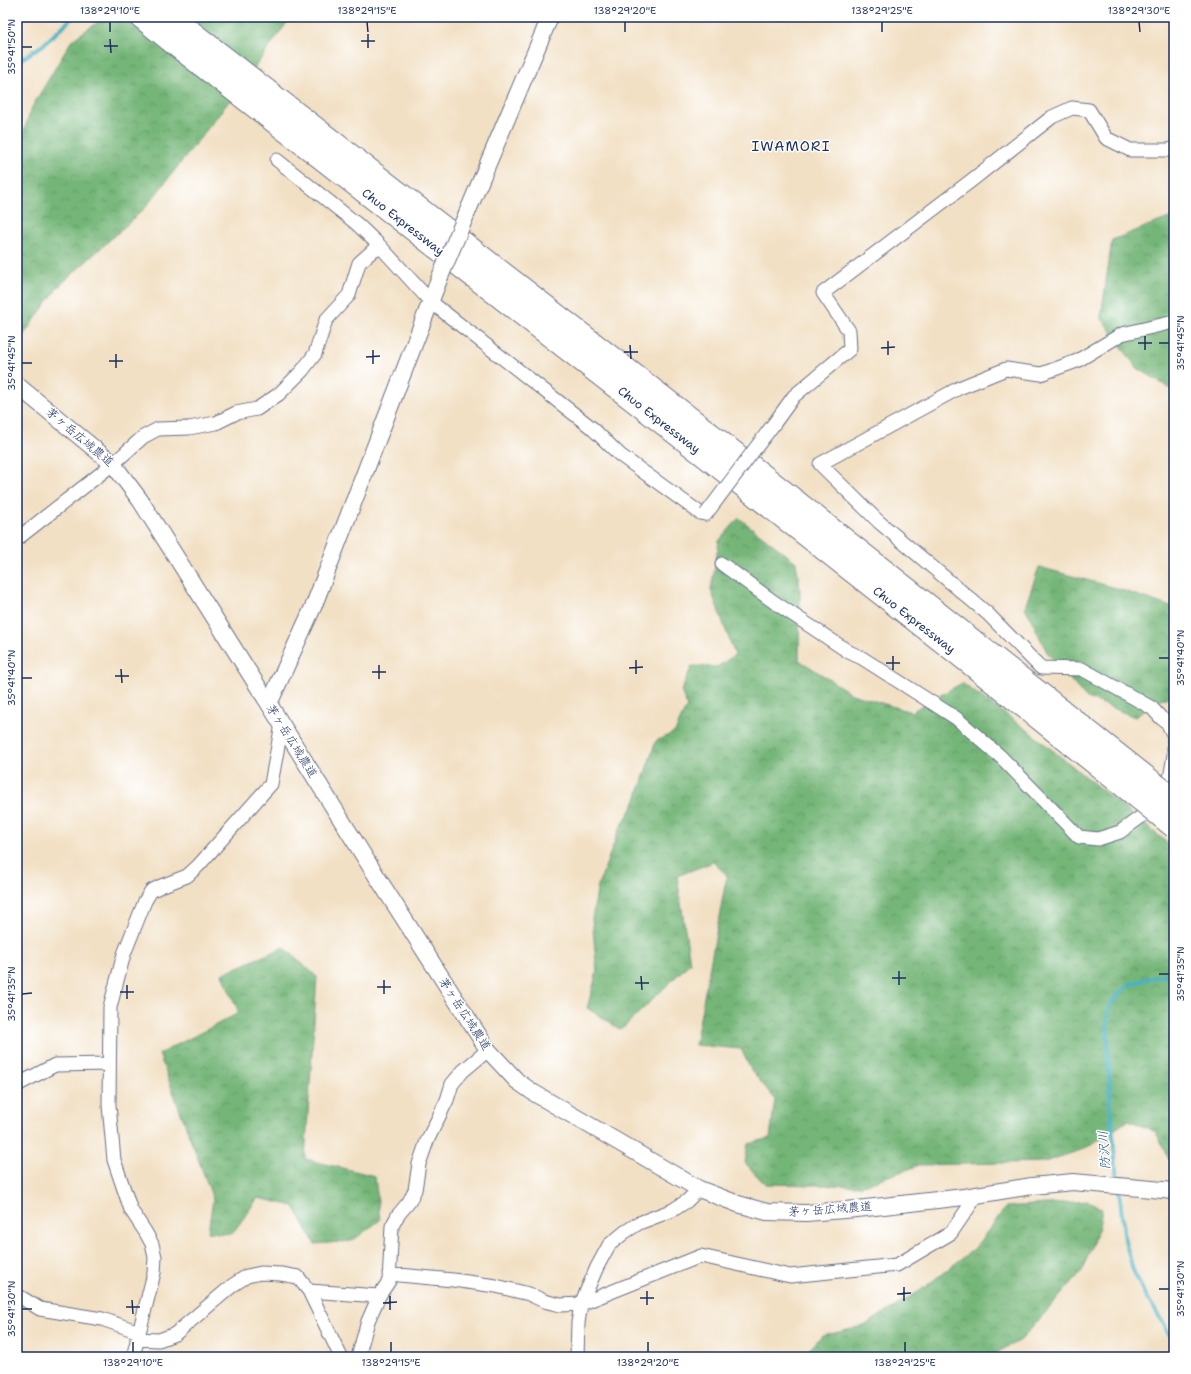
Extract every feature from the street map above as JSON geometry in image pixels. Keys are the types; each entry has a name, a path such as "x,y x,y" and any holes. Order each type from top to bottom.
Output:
{"highway":[{"name":"Chuo Expressway","path":"141,17 185,40 722,443 1174,799"},
{"name":"Chuo Expressway","path":"172,17 185,40 1174,827"}],"street":[{"path":"269,704 314,606 440,277 550,17"},
{"path":"277,160 356,224 379,245 431,302 592,428 620,454 700,513 706,514 794,396 850,350 849,331 823,293 972,180 1052,117 1072,108 1089,110 1106,138 1130,150 1169,150 1174,148"},
{"path":"17,539 113,464 143,437 158,429 189,428 216,423 236,413 257,409 279,394 302,371 315,354 326,320 350,295 359,263 379,245"},
{"path":"722,564 774,602 849,652 862,658 956,718 1002,757 1079,837 1098,839 1120,832 1142,816 1170,779 1174,755 1174,736 1167,722 1152,708 1082,670 1041,668 988,614 879,522 820,464 958,388 1006,369 1041,374 1077,361 1122,334 1174,322"},
{"name":"茅ヶ岳広域農道","path":"17,385 113,464 140,500 282,724 372,870 488,1050 517,1081 534,1094 699,1189 738,1204 767,1212 806,1213 857,1209 1073,1182 1174,1191"},
{"path":"133,1357 154,1273 155,1257 152,1244 131,1210 114,1160 109,1105 110,1007 124,954 145,901 151,892 161,886 187,876 198,866 272,784 282,724"},
{"path":"358,1357 368,1321 379,1296 388,1281 392,1226 398,1215 409,1202 414,1190 419,1164 427,1142 447,1100 452,1084 463,1071 488,1050"},
{"path":"17,1084 55,1065 109,1064"},
{"path":"578,1357 578,1323 581,1304 597,1267 609,1246 625,1232 639,1223 673,1210 699,1189"},
{"path":"389,1274 496,1286 529,1294 544,1301 560,1305 581,1304 701,1256 790,1276 897,1264 951,1233 977,1195"},
{"path":"17,1295 40,1309 102,1319 138,1335 159,1340 176,1334 233,1285 247,1276 262,1273 281,1274 298,1278 309,1291 341,1357"},
{"path":"309,1291 379,1296"}],"green space":[{"path":"105,17 291,17 242,85 145,208 58,287 17,344 17,151 32,107 72,40"},
{"path":"1174,216 1174,391 1136,367 1101,317 1112,240"},
{"path":"739,518 796,562 800,589 799,660 852,694 911,712 962,683 1030,732 1174,848 1174,1167 1172,1166 1156,1132 1129,1120 1084,1149 1044,1162 920,1165 860,1186 765,1184 745,1163 748,1144 770,1138 775,1099 751,1070 741,1049 695,1045 727,875 713,862 677,876 690,963 621,1030 587,1008 597,972 592,918 598,886 619,830 634,805 656,741 675,732 687,706 681,691 692,666 717,667 735,655 711,590 719,541"},
{"path":"1039,567 1116,588 1174,608 1174,699 1163,698 1135,717 1085,697 1047,652 1025,607"},
{"path":"284,947 317,977 305,1159 375,1176 380,1220 352,1241 315,1244 294,1206 258,1198 232,1234 208,1232 213,1199 159,1054 239,1013 222,974"},
{"path":"1089,1201 1102,1209 1099,1227 1082,1271 1022,1339 994,1354 983,1357 802,1357 822,1336 864,1326 921,1290 974,1249 1006,1207"}],"waterway":[{"path":"17,62 43,45 73,17"},
{"name":"防沢川","path":"1117,1182 1110,1100 1107,1018 1111,1004 1120,992 1131,984 1147,979 1174,974"},
{"name":"防沢川","path":"1119,1191 1125,1240 1133,1270 1144,1293 1164,1324 1174,1347 1172,1357"}],"district":[{"name":"IWAMORI","path":"791,146"}]}
